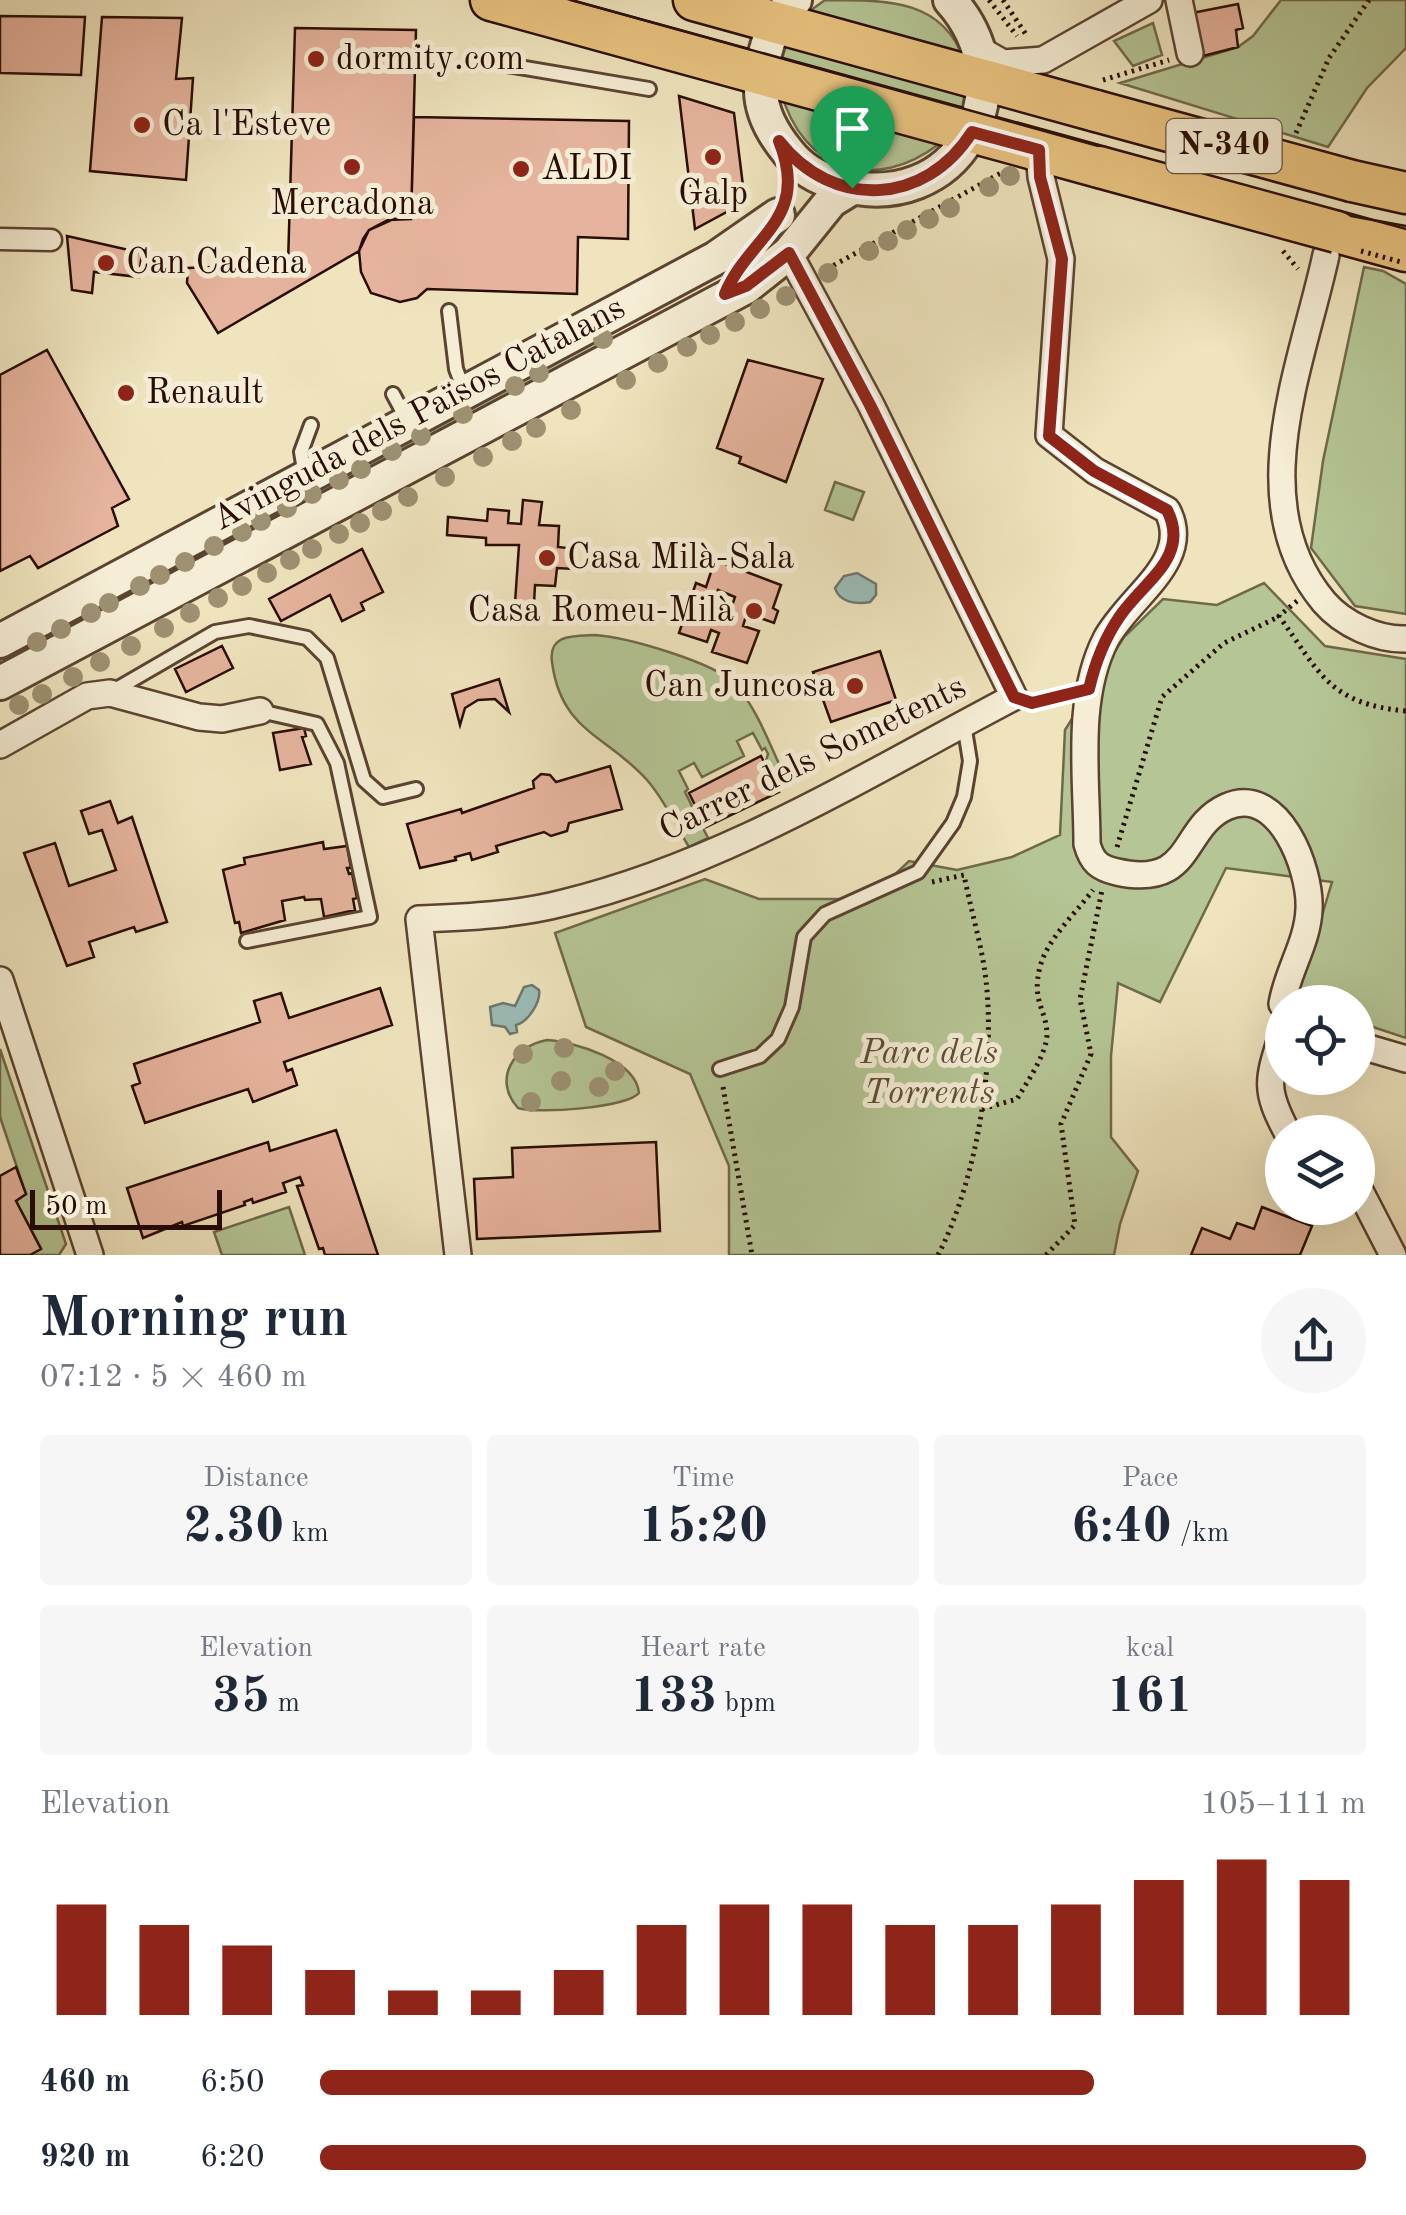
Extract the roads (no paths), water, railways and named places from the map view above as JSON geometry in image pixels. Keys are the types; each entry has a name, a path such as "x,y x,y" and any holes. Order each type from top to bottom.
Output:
{"main road":[{"name":"N-340","path":"491,0 972,132 1026,158 1098,166 1405,250"},
{"name":"N-340","path":"694,0 786,11 1099,95 1360,183 1406,193"}],"street":[{"path":"779,141 810,172 852,188 912,185 947,164 972,132 983,65 963,15 950,0"},
{"path":"983,65 1043,60 1149,0"},
{"path":"1179,0 1179,57"},
{"path":"725,294 734,274 765,241 790,178 761,96 764,54 786,11"},
{"path":"1026,158 1040,177 1062,259 1049,436 1094,471 1167,510 1175,539 1168,562 1139,592 1106,639 1089,689 1087,844 1097,865 1127,874 1162,871 1174,866 1188,851 1214,814 1236,804 1254,805 1281,821 1290,836 1310,904 1307,927 1288,985"},
{"name":"Avinguda dels Països Catalans","path":"0,683 746,286 789,253 831,200 852,188"},
{"name":"Avinguda dels Països Catalans","path":"0,640 306,478 401,408 465,392 716,258 778,215"},
{"path":"0,239 50,240"},
{"name":"Carrer dels Sometents","path":"458,1255 419,919 486,916 562,904 692,863 1014,697 870,405 789,253"},
{"path":"1326,255 1288,418 1279,478 1289,536 1306,580 1336,615 1367,631 1406,638"},
{"path":"0,745 87,696 110,693 199,717 222,719 260,711"},
{"path":"0,980 90,1255"},
{"path":"1375,1050 1406,1059"},
{"path":"1375,1220 1393,1255"}],"lane":[{"path":"495,63 649,89"},
{"path":"449,311 456,369 465,392"},
{"path":"306,478 301,452 311,426"},
{"path":"110,693 215,632 249,626 306,638 327,658 364,780 383,797 416,789"},
{"path":"246,941 370,917 337,763 318,724 260,711"},
{"path":"720,1069 760,1056 778,1039 792,1007 804,937 825,914 918,872 953,823 964,798 970,760 964,724"}],"water":[{"path":"857,573 876,584 876,595 870,602 849,601 837,593 835,588 844,576"},
{"path":"532,985 539,990 538,1000 529,1016 516,1025 517,1032 510,1034 505,1027 492,1025 490,1007 503,1003 515,1006 524,987"}],"tram line":[{"path":"571,0 1351,216 1406,226"}],"place":[{"name":"dormity.com","path":"316,59"},
{"name":"Ca l'Esteve","path":"142,125"},
{"name":"Galp","path":"713,157"},
{"name":"Mercadona","path":"352,167"},
{"name":"ALDI","path":"521,169"},
{"name":"Can Cadena","path":"106,263"},
{"name":"Renault","path":"126,393"},
{"name":"Casa Milà-Sala","path":"547,558"},
{"name":"Casa Romeu-Milà","path":"754,611"},
{"name":"Can Juncosa","path":"855,686"}],"park label":[{"name":"Parc dels Torrents","path":"929,1073"}]}
